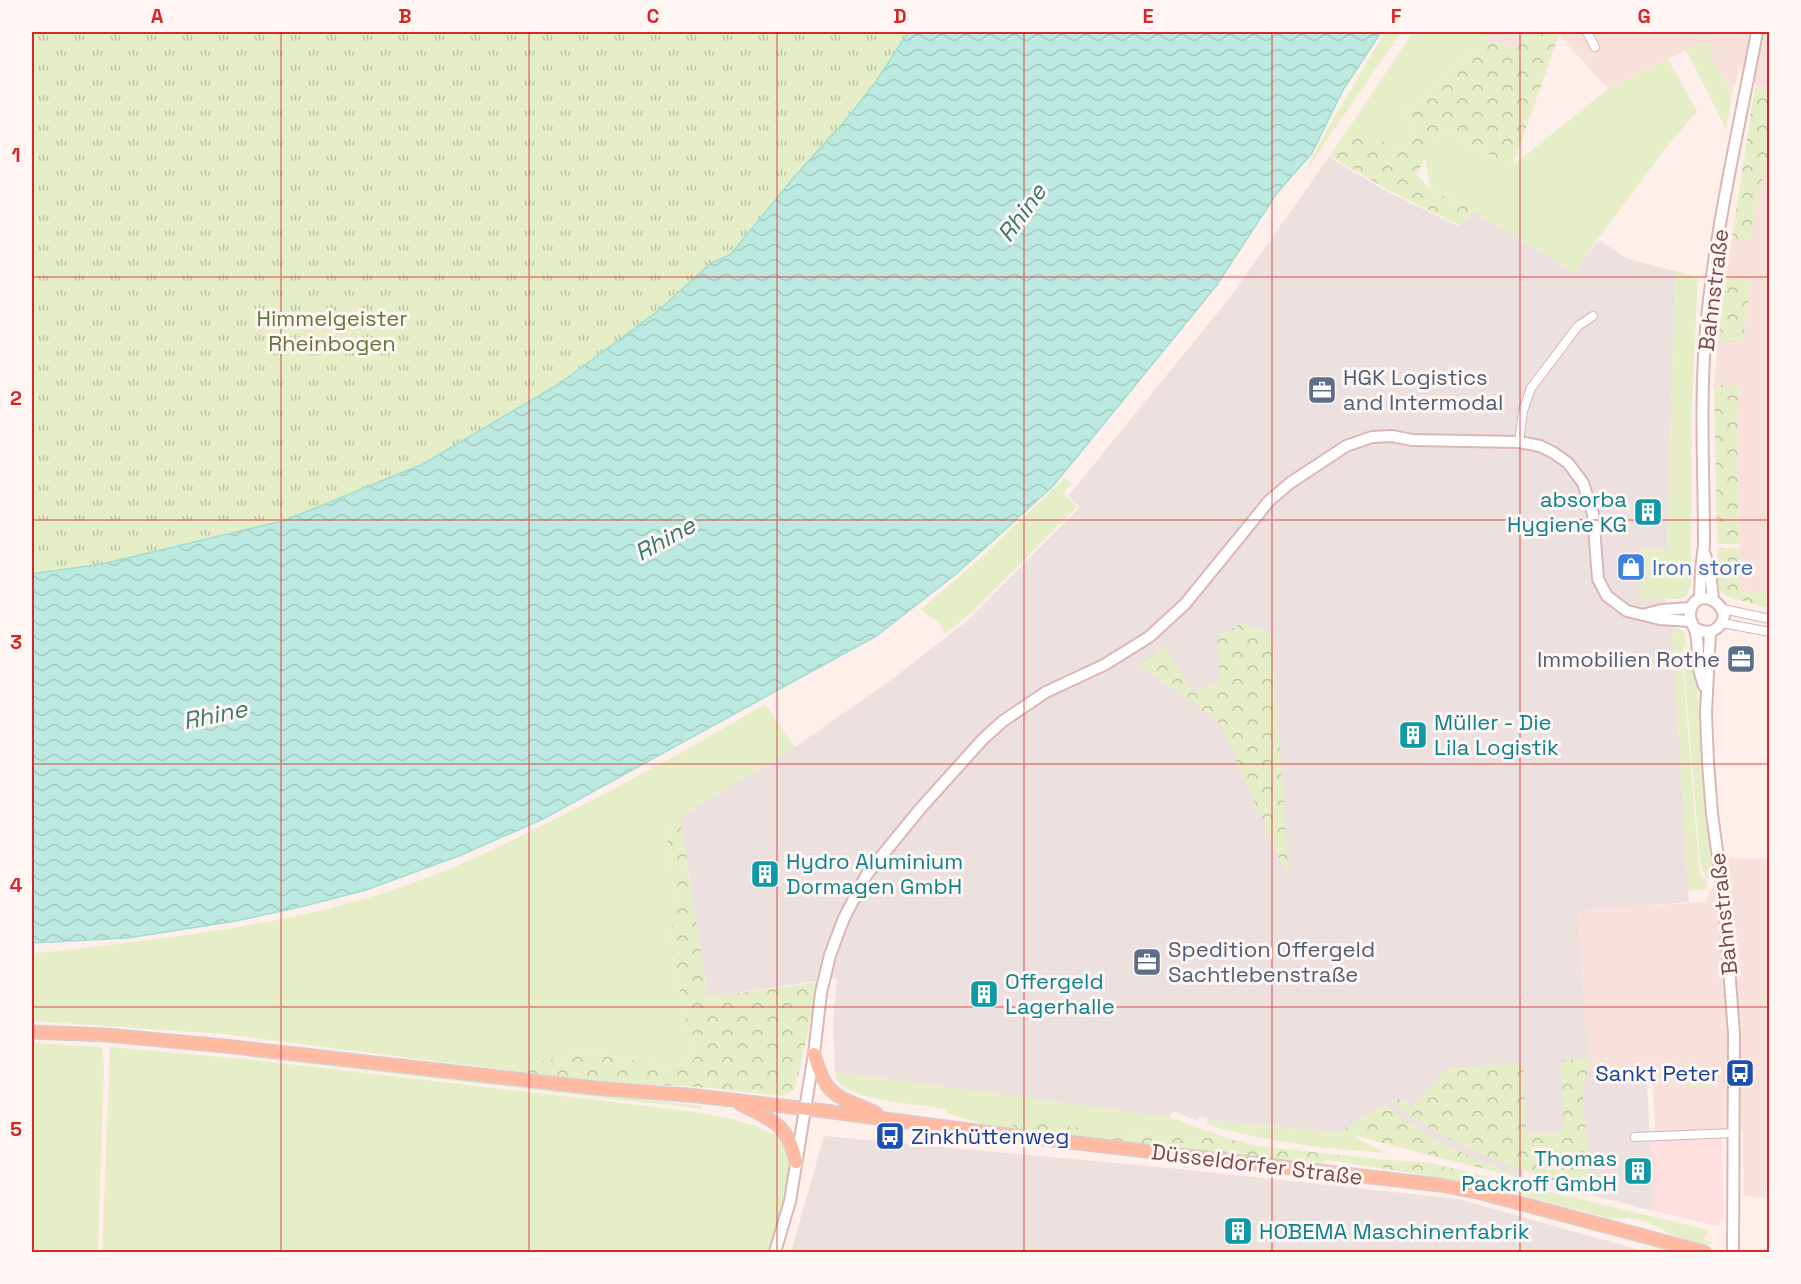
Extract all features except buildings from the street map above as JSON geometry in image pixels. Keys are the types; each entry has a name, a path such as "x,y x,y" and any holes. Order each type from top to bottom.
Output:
{"main road":[{"name":"Düsseldorfer Straße","path":"32,1032 106,1035 225,1046 596,1088 804,1108 999,1134 1440,1185 1481,1193 1704,1252"},
{"path":"813,1054 821,1078 832,1092 888,1119"},
{"path":"730,1100 763,1115 782,1127 793,1148 796,1162"}],"street":[{"path":"1587,32 1595,47"},
{"name":"Bahnstraße","path":"1700,599 1704,552 1702,394 1705,340 1721,222 1757,32"},
{"path":"1520,442 1523,411 1531,388 1578,326 1593,316"},
{"path":"775,1252 787,1215 821,993 830,955 854,898 867,874 885,850 968,756 1003,721 1046,692 1104,664 1149,637 1192,596 1269,501 1290,483 1346,446 1364,438 1377,436 1412,440 1520,442 1540,446 1568,463 1578,475 1593,514 1597,572 1607,597 1621,608 1660,619 1693,624 1702,632 1710,632 1718,628 1724,616 1723,609"},
{"name":"Bahnstraße","path":"1704,552 1710,572 1713,599"},
{"path":"1644,614 1690,608 1700,599 1713,599 1723,609 1770,619"},
{"name":"Bahnstraße","path":"1690,608 1699,670 1706,695"},
{"path":"1722,623 1770,632"},
{"name":"Bahnstraße","path":"1710,632 1706,731 1712,814 1724,901 1734,1046 1733,1252"},
{"path":"1635,1137 1734,1134"}],"shaded area":[{"path":"1487,32 1538,32 1518,48 1486,41"},
{"path":"1546,32 1769,32 1769,90 1761,92 1740,65 1732,95 1704,41 1608,89 1559,35"},
{"path":"1769,149 1769,594 1740,590 1737,407 1740,386 1714,385 1718,341 1743,341 1751,280 1726,278 1729,255 1732,238 1749,241"},
{"path":"1329,157 1388,192 1460,227 1473,211 1574,272 1599,240 1628,259 1675,271 1667,551 1639,599 1665,599 1672,626 1689,902 1578,911 1589,1071 1646,1069 1654,1211 1591,1195 1524,1170 1521,1176 1516,1177 1344,1133 1208,1120 1199,1117 1198,1121 1173,1111 1170,1117 1151,1115 835,1072 833,1020 837,978 708,997 680,817 795,747 891,680 968,620 1080,507 1068,496 1228,300"},
{"path":"1727,858 1769,859 1769,1198 1744,1196 1743,1130 1655,1132 1652,1068 1589,1072 1578,910 1705,902"},
{"path":"1722,1131 1723,1217 1717,1226 1654,1211 1650,1132"},
{"path":"824,1136 1169,1168 1458,1199 1647,1252 791,1252"}],"green space":[{"name":"Himmelgeister Rheinbogen","path":"32,32 1129,32 32,715"},
{"path":"1385,32 1401,32 1305,172 1328,128"},
{"path":"1413,32 1487,32 1486,41 1412,106 1402,111 1416,136 1403,148 1362,134 1330,156"},
{"path":"1538,32 1559,35 1513,165 1479,150 1444,130 1416,174 1431,190 1472,210 1461,226 1390,191 1330,156 1362,134 1371,133 1374,139 1403,148 1416,136 1402,111 1412,106 1486,41 1518,48 1523,34 1533,36"},
{"path":"1704,40 1732,95 1726,129 1686,50"},
{"path":"1668,59 1697,111 1661,154 1574,272 1472,210 1431,190 1425,159 1444,130 1479,150 1513,165 1608,89"},
{"path":"1755,86 1761,92 1769,90 1769,149 1749,242 1732,238"},
{"path":"1675,271 1698,277 1692,402 1691,584 1686,597 1639,599 1642,549 1667,550"},
{"path":"1726,278 1751,280 1743,342 1718,341"},
{"path":"1714,385 1740,385 1737,407 1739,544 1717,544"},
{"path":"1065,478 1072,483 1063,493 1077,507 969,615 945,634 937,621 920,610 981,558"},
{"path":"1717,548 1739,548 1740,590 1769,594 1769,608 1728,597 1718,589"},
{"path":"1243,623 1272,635 1289,881 1221,725 1138,665 1166,646 1193,693 1219,682 1218,636"},
{"path":"1672,626 1684,632 1686,642 1682,655 1699,869 1706,880 1708,889 1688,891"},
{"path":"1686,644 1688,648 1693,645 1714,876 1706,878 1700,862 1684,663"},
{"path":"765,704 795,747 665,827 674,882 671,947 694,1060 673,1067 580,1051 563,1058 534,1063 527,1073 223,1034 32,1021 32,953 253,925 329,908 393,890 469,860 543,825 667,760"},
{"path":"680,817 708,997 819,982 796,1086 791,1092 782,1096 527,1073 534,1063 563,1058 580,1051 673,1067 694,1060 671,947 674,882 665,826"},
{"path":"32,1043 102,1047 104,1066 98,1252 32,1252"},
{"path":"110,1047 253,1060 683,1110 733,1120 756,1126 773,1134 779,1133 785,1144 789,1174 782,1217 768,1252 102,1252"},
{"path":"250,1054 702,1106 702,1109 249,1057"},
{"path":"1588,1057 1589,1072 1582,1083 1591,1195 1461,1145 1414,1118 1392,1101 1397,1098 1412,1106 1448,1068 1523,1063 1526,1134 1564,1132 1561,1061"},
{"path":"1715,1067 1716,1083 1712,1083 1712,1086 1686,1088 1686,1072 1696,1072 1696,1068"},
{"path":"835,1072 1170,1117 1229,1139 1154,1136 1013,1121 1012,1129 989,1126 934,1107 871,1098 845,1087 836,1079"},
{"path":"1385,1104 1431,1137 1464,1154 1517,1175 1516,1177 1344,1133 1344,1129"},
{"path":"1013,1120 1154,1136 1229,1139 1259,1146 1430,1163 1530,1187 1526,1196 1456,1180 1328,1160 1319,1165 1012,1129"},
{"path":"1208,1120 1343,1133 1386,1153 1318,1147 1273,1140 1206,1124"},
{"path":"1530,1187 1708,1230 1705,1240 1712,1242 1710,1245 1677,1237 1645,1221 1629,1218 1612,1219 1526,1196"}],"water":[{"name":"Rhine","path":"908,32 1381,32 1343,90 1312,153 1277,193 1216,286 1053,486 956,574 876,636 543,819 461,855 366,890 236,921 127,938 32,943 32,574 102,564 286,520 423,464 559,384 658,311 711,263 730,255 795,176 845,121 875,83"}],"place":[{"name":"HGK Logistics and Intermodal","path":"1322,390"},
{"name":"absorba Hygiene KG","path":"1648,512"},
{"name":"Iron store","path":"1631,567"},
{"name":"Immobilien Rothe","path":"1741,659"},
{"name":"Müller - Die Lila Logistik","path":"1413,735"},
{"name":"Hydro Aluminium Dormagen GmbH","path":"765,874"},
{"name":"Spedition Offergeld Sachtlebenstraße","path":"1147,962"},
{"name":"Offergeld Lagerhalle","path":"984,994"},
{"name":"Sankt Peter","path":"1740,1073"},
{"name":"Zinkhüttenweg","path":"890,1136"},
{"name":"Thomas Packroff GmbH","path":"1638,1171"},
{"name":"HOBEMA Maschinenfabrik","path":"1238,1231"}]}
